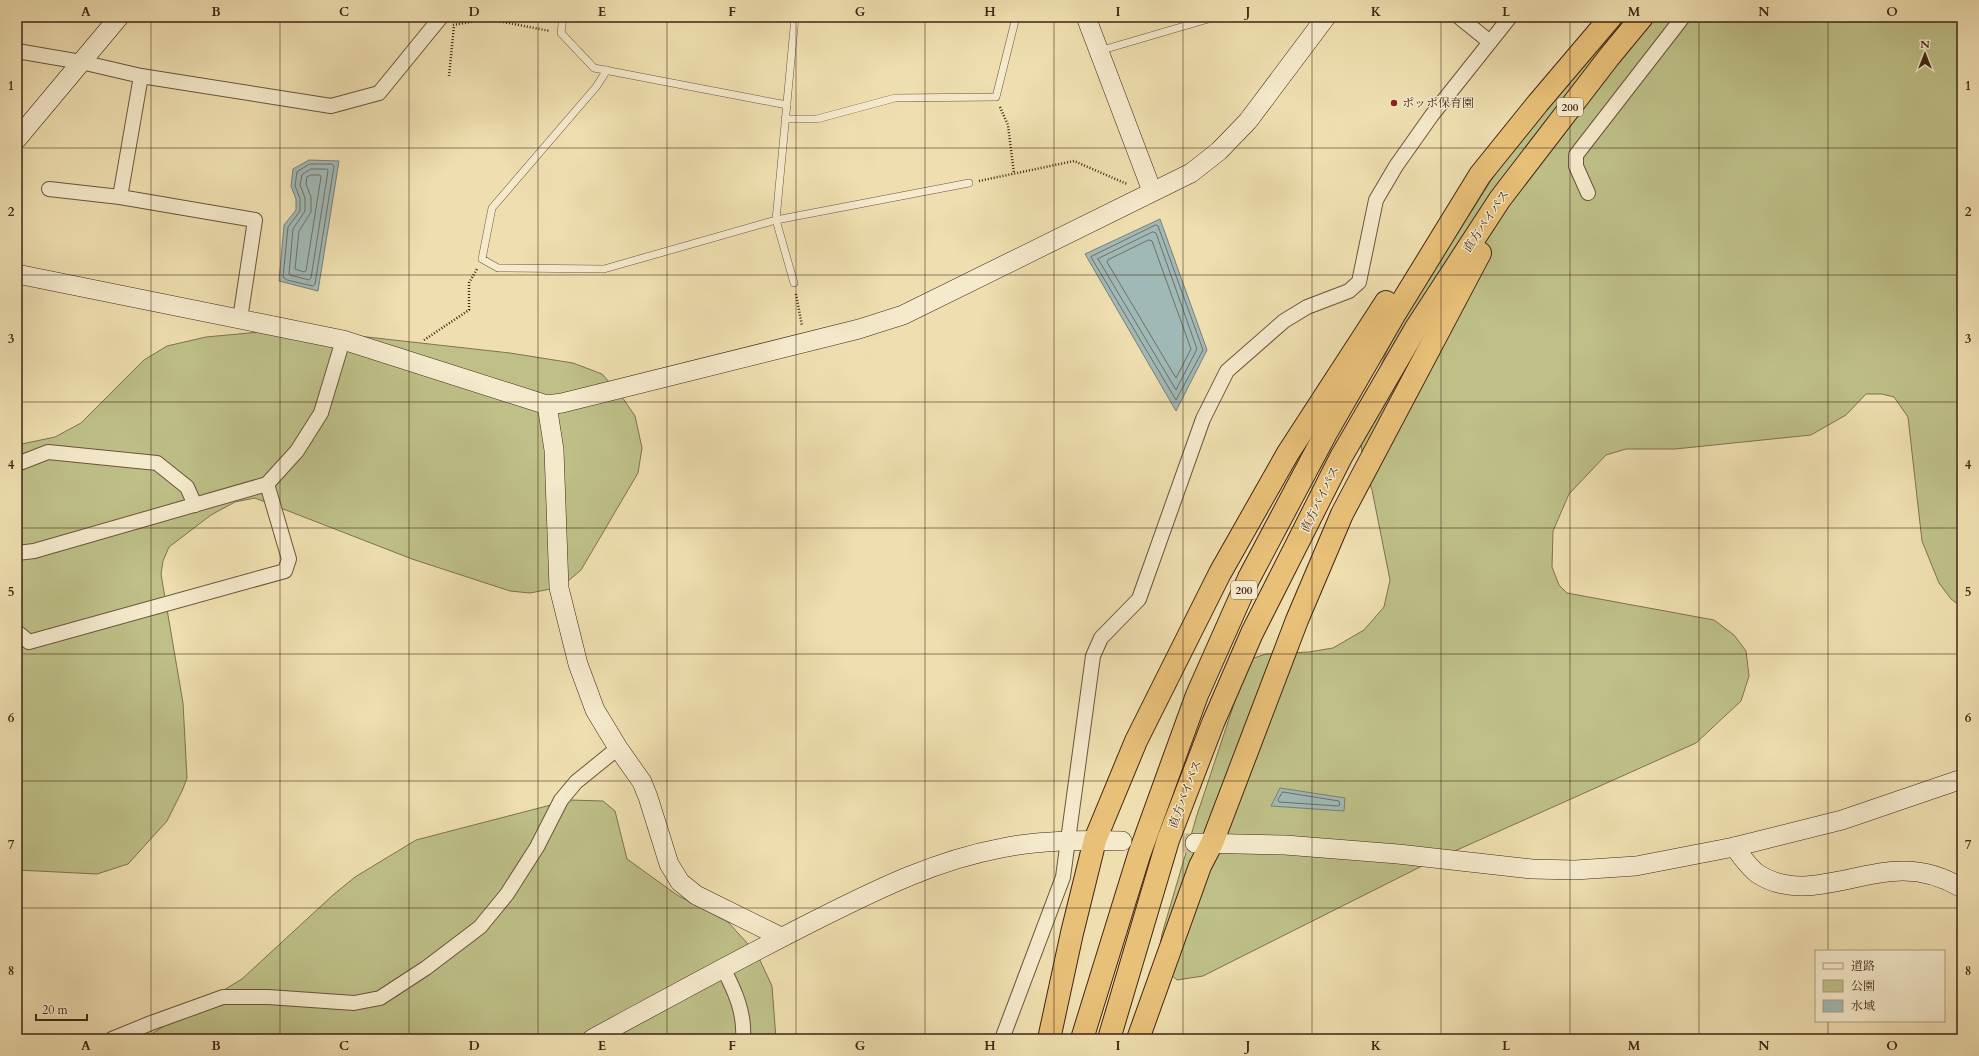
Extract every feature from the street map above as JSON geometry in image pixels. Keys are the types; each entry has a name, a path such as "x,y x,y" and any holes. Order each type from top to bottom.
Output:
{"highway":[{"name":"直方バイパス","path":"1082,1039 1139,856 1197,695 1249,578 1326,433 1390,321 1480,175 1538,103 1611,17"},
{"name":"直方バイパス","path":"1109,1039 1168,840 1213,723 1252,633 1340,457 1416,328 1500,199 1609,57 1642,17"},
{"path":"1049,1039 1072,933 1095,840 1136,741 1220,574 1288,452 1440,218 1480,175"},
{"path":"1138,1039 1200,866 1204,843 1342,514 1482,248 1500,199"}],"street":[{"path":"17,139 119,17"},
{"path":"17,51 81,62 141,76 331,106 379,93 441,17"},
{"path":"1086,17 1152,191"},
{"path":"17,274 343,340 547,405 562,403 859,329 903,315 1191,172 1219,151 1248,121 1326,17"},
{"path":"1459,17 1490,42"},
{"path":"1002,1039 1063,877 1093,656 1101,638 1139,599 1203,420 1227,371 1284,321 1307,307 1349,291 1359,282 1376,200 1396,166 1432,115 1510,17"},
{"path":"1588,193 1576,166 1576,155 1684,17"},
{"path":"120,197 141,76"},
{"path":"49,189 120,197 255,220 240,318"},
{"path":"17,553 34,551 267,484 297,451 321,413 343,340"},
{"path":"547,405 554,450 559,588 578,664 595,710 618,748 642,782 669,864 680,882 696,895 781,937"},
{"path":"17,464 48,452 157,462 187,487 195,505"},
{"path":"17,632 29,642 285,571 290,559 267,484"},
{"path":"112,1039 223,997 268,997 354,1003 380,998 426,968 480,927 508,894 537,847 561,800 576,782 618,748"},
{"path":"1204,843 1285,845 1398,854 1532,869 1575,870 1636,866 1734,847 1842,820 1962,779"},
{"path":"592,1039 781,937 884,886 933,866 1002,848 1069,841 1122,841"},
{"path":"1734,847 1757,874 1780,884 1802,887 1903,871 1928,873 1962,888"},
{"path":"723,968 736,992 744,1024 743,1039"}],"lane":[{"path":"563,17 561,32 594,68 787,105"},
{"path":"794,283 776,220 795,17"},
{"path":"786,119 817,120 895,98 996,97 1016,17"},
{"path":"1099,51 1215,17"},
{"path":"607,70 596,87 492,208 482,260 498,268 604,270 776,220 969,183"}],"path":[{"path":"449,76 454,25 488,19 561,32"},
{"path":"996,97 1008,125 1014,174"},
{"path":"969,183 1074,161 1131,186"},
{"path":"424,340 469,310 469,283 482,260"},
{"path":"794,283 805,342"}],"green space":[{"path":"1598,17 1767,17 1774,21 1798,20 1800,17 1962,17 1962,607 1951,599 1939,583 1922,541 1908,417 1894,397 1882,394 1866,394 1846,415 1811,435 1675,449 1626,449 1606,455 1569,494 1553,531 1552,567 1559,585 1567,593 1714,620 1734,635 1746,651 1749,676 1741,701 1696,743 1428,863 1203,976 1177,980 1170,974 1159,951 1162,934 1197,815 1247,665 1254,658 1266,654 1309,652 1333,648 1364,630 1384,607 1390,580 1372,490 1362,460 1361,434 1365,404 1396,329 1587,31"},
{"path":"260,332 340,334 510,353 573,363 602,374 620,394 635,416 642,448 638,473 581,570 561,587 530,593 510,591 412,559 255,498 235,502 211,515 169,547 163,561 161,574 183,703 187,778 167,821 128,864 97,874 17,870 17,445 55,437 81,423 144,360 167,346 206,337"},
{"path":"570,800 603,801 615,811 627,859 677,895 728,922 757,954 772,986 776,1039 143,1039 242,979 333,895 355,877 416,840"}],"water":[{"path":"309,160 339,161 318,291 279,281 284,225 296,210 296,199 291,186 293,169"},
{"path":"1160,219 1207,350 1176,411 1085,254"},
{"path":"1280,788 1345,798 1344,811 1271,806"}],"tunnel":[{"path":"1154,842 1195,843"}],"place":[{"name":"ポッポ保育園","path":"1394,103"}]}
